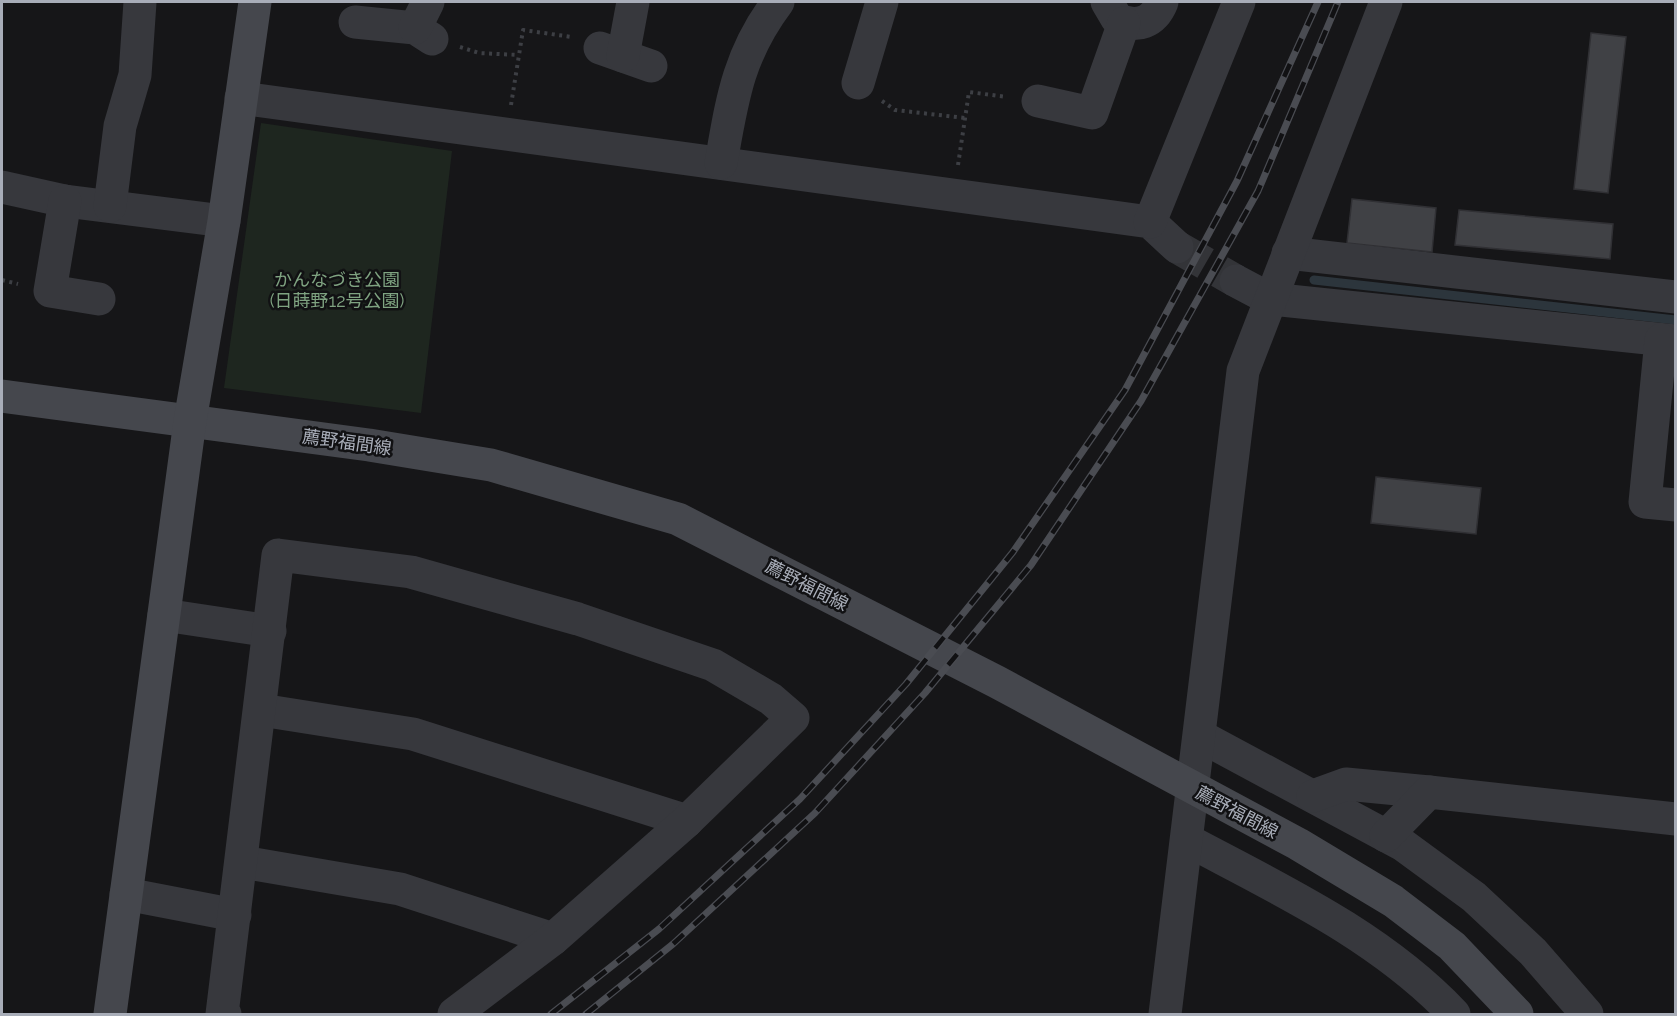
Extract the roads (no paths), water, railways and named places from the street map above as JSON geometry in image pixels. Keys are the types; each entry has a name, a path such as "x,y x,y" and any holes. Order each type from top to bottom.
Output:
{"main road":[{"path":"110,1014 190,421 224,221 255,2"},
{"name":"薦野福間線","path":"2,396 369,445 491,465 678,519 997,682 1298,844 1394,901 1444,939 1517,1014"}],"street":[{"path":"110,206 120,126 135,75 140,2"},
{"path":"625,57 633,2"},
{"path":"721,164 733,90 758,28 778,2"},
{"path":"858,83 882,2"},
{"path":"1038,101 1092,113 1115,12 1134,25 1152,18 1162,2"},
{"path":"1150,222 1239,2"},
{"path":"1164,1014 1243,371 1386,2"},
{"path":"355,22 425,23"},
{"path":"241,98 1150,222 1177,247"},
{"path":"2,187 65,201 224,221"},
{"path":"65,201 50,291 99,298"},
{"path":"1288,253 1676,297"},
{"path":"1236,281 1270,299 1668,341 1645,502 1676,505"},
{"path":"225,1014 222,1014 261,710 278,555 411,573 578,619 712,665 771,699 793,718 687,821 553,939 454,1014"},
{"path":"164,615 270,631"},
{"path":"261,710 413,734 687,821"},
{"path":"1198,747 1313,796 1395,841 1474,897 1533,952 1587,1014"},
{"path":"1313,796 1346,784 1676,819"},
{"path":"1395,841 1429,792"},
{"path":"1395,841 1431,814 1676,842"},
{"path":"1188,833 1377,946 1454,1014"},
{"path":"242,862 400,889 553,939"},
{"path":"126,894 235,915"}],"waterway":[{"path":"1314,280 1676,320"}],"tunnel":[{"path":"1177,247 1236,281"}],"railway":[{"path":"551,1014 659,929 800,799 906,684 1013,552 1125,390 1237,181 1318,2"},
{"path":"586,1014 673,944 815,813 925,693 1031,565 1141,401 1258,191 1338,2"}],"park label":[{"name":"かんなづき公園 (日蒔野12号公園)","path":"337,289"}]}
